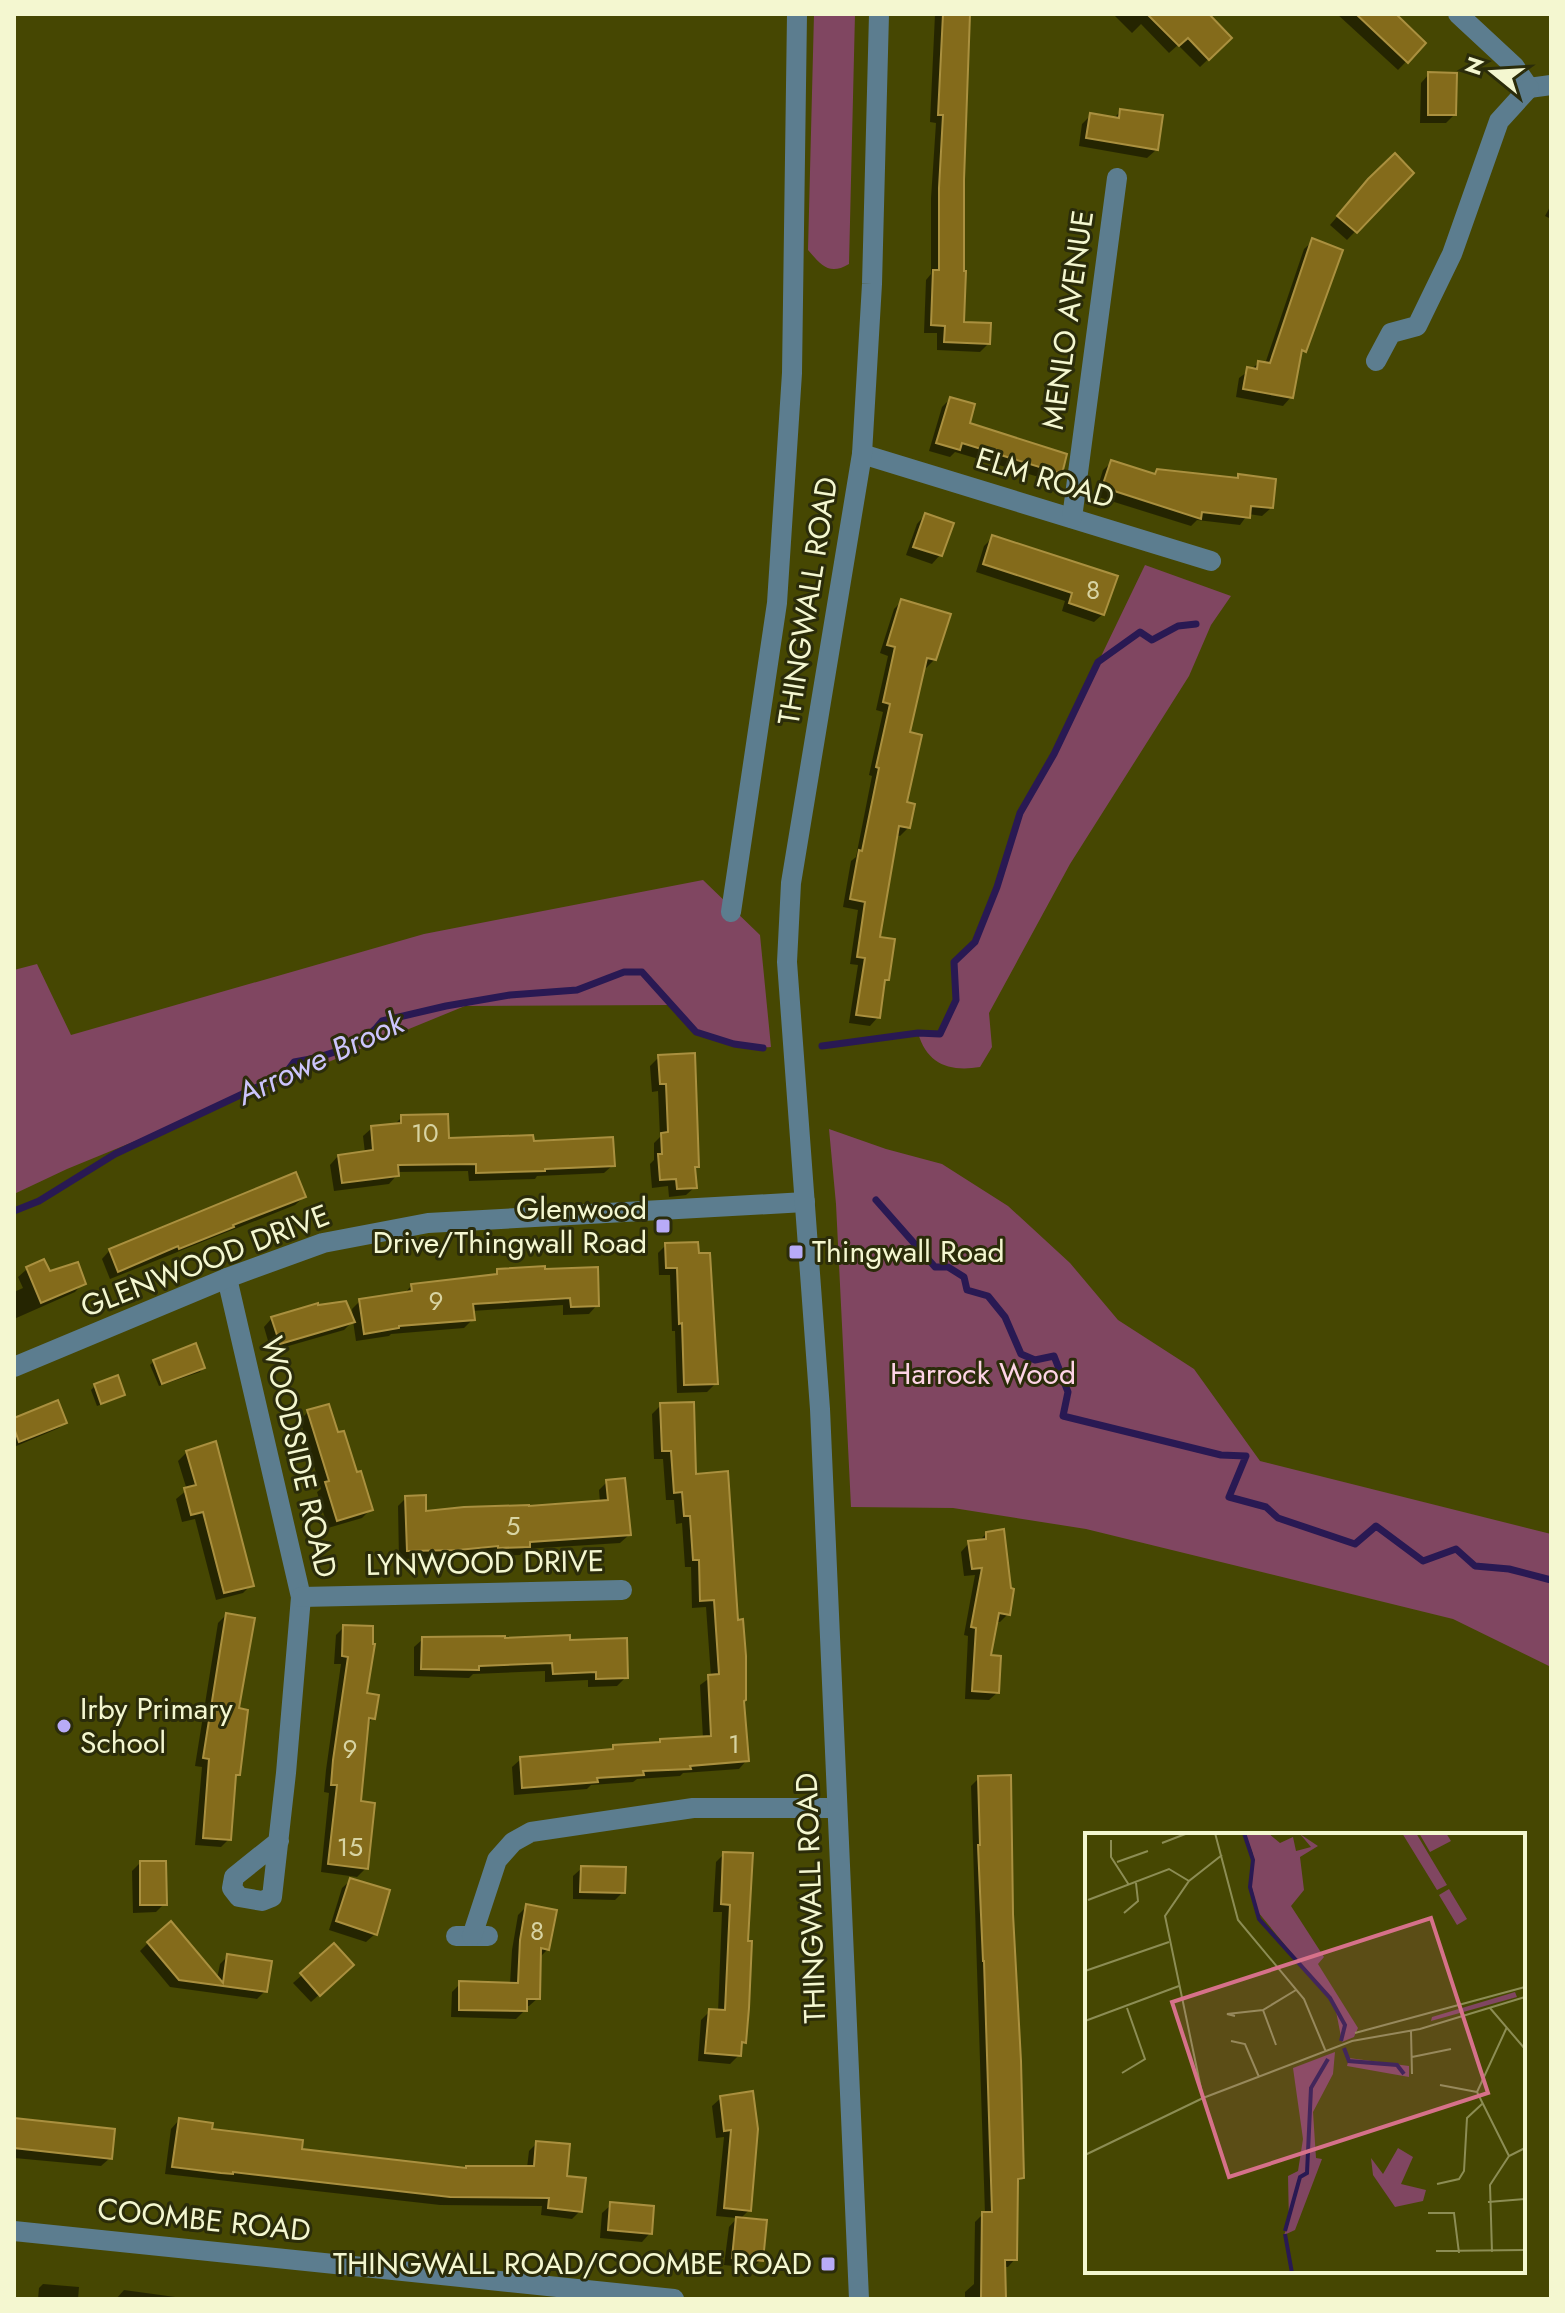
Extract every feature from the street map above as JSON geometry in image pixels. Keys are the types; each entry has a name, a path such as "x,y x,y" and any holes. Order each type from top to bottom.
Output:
{"street":[{"name":"THINGWALL ROAD","path":"731,912 778,588 792,373 797,14"},
{"name":"THINGWALL ROAD","path":"859,2299 820,1409 787,962 791,883 862,454 872,284 879,14"},
{"path":"1458,14 1514,66 1529,88"},
{"path":"1376,361 1391,333 1417,326 1452,254 1499,121 1529,88 1551,85"},
{"name":"MENLO AVENUE","path":"1072,518 1117,178"},
{"name":"ELM ROAD","path":"862,454 1211,561"},
{"name":"GLENWOOD DRIVE","path":"14,1367 227,1278 323,1243 428,1223 805,1202"},
{"name":"WOODSIDE ROAD","path":"227,1278 301,1597 279,1841"},
{"name":"LYNWOOD DRIVE","path":"301,1597 622,1590"},
{"path":"472,1936 497,1860 513,1842 531,1832 693,1808 836,1808"},
{"name":"COOMBE ROAD","path":"14,2231 674,2299"}],"green space":[{"path":"814,14 855,14 849,264 836,269 821,264 808,250"},
{"path":"1145,565 1231,596 1211,625 1189,676 1070,864 989,1013 992,1047 980,1067 958,1068 941,1064 927,1052 918,1033 940,1033 956,1000 954,962 975,942 997,887 1020,813 1054,754"},
{"path":"703,880 760,935 771,1047 743,1045 709,1037 691,1027 671,1005 465,1006 67,1169 14,1194 14,970 37,964 71,1035 424,934"},
{"name":"Harrock Wood","path":"829,1129 942,1164 1008,1206 1070,1263 1118,1320 1194,1369 1260,1461 1551,1534 1551,1667 1453,1619 1086,1529 953,1508 851,1507 836,1204"}],"building":[{"path":"943,14 970,14 964,180 964,322 991,323 990,344 944,342 945,326 931,325 933,270 939,270 943,115 938,115"},
{"path":"1147,14 1209,14 1232,38 1209,60 1188,38 1179,46"},
{"path":"1356,14 1396,14 1426,43 1408,63"},
{"path":"1428,72 1457,73 1456,115 1428,115"},
{"path":"1120,109 1163,115 1158,150 1086,138 1090,113 1119,118"},
{"path":"1395,153 1414,173 1357,233 1337,216"},
{"path":"1312,238 1343,250 1306,352 1302,350 1293,398 1243,389 1247,367 1257,369 1258,361 1270,363"},
{"path":"950,397 975,404 970,423 1067,454 1062,474 962,443 960,450 936,443"},
{"path":"1111,460 1155,474 1157,469 1276,479 1273,508 1251,506 1250,518 1202,512 1201,519 1102,487"},
{"path":"925,513 954,523 942,556 913,547"},
{"path":"992,535 1118,576 1104,615 1069,603 1072,593 983,564"},
{"path":"901,599 951,614 936,660 927,658 910,732 922,735 907,802 915,804 910,828 899,826 880,937 895,939 880,1018 856,1015 865,958 857,957 865,902 850,899 890,704 883,702 895,647 887,645"},
{"path":"695,1053 697,1188 677,1189 676,1179 660,1180 658,1154 662,1154 661,1133 668,1132 666,1084 660,1084 658,1055"},
{"path":"448,1114 449,1138 533,1135 534,1141 613,1137 615,1166 476,1173 476,1164 398,1165 399,1176 342,1183 338,1155 373,1150 371,1126 401,1123 401,1115"},
{"path":"296,1172 306,1197 118,1272 109,1249"},
{"path":"698,1242 699,1253 710,1253 718,1384 684,1385 677,1268 666,1268 665,1243"},
{"path":"44,1259 50,1271 78,1262 86,1284 41,1303 26,1267"},
{"path":"545,1266 545,1269 598,1267 599,1306 571,1307 570,1298 473,1304 475,1320 399,1326 364,1334 359,1299 412,1291 411,1284 497,1274 497,1269"},
{"path":"346,1301 355,1322 280,1344 271,1317 318,1303"},
{"path":"196,1343 205,1368 162,1384 153,1360"},
{"path":"118,1375 125,1395 101,1404 94,1384"},
{"path":"58,1400 67,1423 19,1442 14,1418"},
{"path":"694,1402 696,1474 728,1471 738,1620 743,1619 746,1656 744,1701 749,1761 690,1766 691,1769 643,1771 644,1775 597,1778 598,1782 522,1788 520,1757 613,1749 613,1745 660,1742 660,1739 711,1736 708,1675 719,1674 714,1600 700,1601 699,1560 693,1560 690,1516 684,1516 682,1492 674,1493 671,1451 662,1451 660,1403"},
{"path":"329,1404 338,1432 344,1431 357,1472 361,1471 373,1510 337,1521 325,1482 329,1481 307,1410"},
{"path":"216,1441 254,1586 224,1593 203,1512 191,1515 184,1488 196,1485 186,1451"},
{"path":"625,1478 631,1535 530,1542 530,1547 407,1551 405,1496 426,1495 426,1511 608,1500 606,1480"},
{"path":"1004,1529 1011,1588 1014,1589 1010,1615 999,1613 991,1655 1001,1656 999,1693 972,1691 976,1628 971,1627 982,1568 972,1569 968,1541 986,1539 986,1532"},
{"path":"226,1613 255,1618 239,1708 248,1710 240,1775 236,1775 231,1840 203,1838 209,1759 203,1758"},
{"path":"343,1625 373,1626 375,1644 367,1693 379,1695 375,1719 369,1718 361,1801 375,1803 368,1869 328,1864 337,1785 331,1785 333,1760 348,1657 342,1656"},
{"path":"570,1635 570,1640 627,1638 628,1678 596,1679 596,1672 553,1674 552,1663 479,1666 479,1670 421,1669 422,1637"},
{"path":"1011,1775 1013,1914 1024,2178 1018,2179 1017,2260 1005,2260 1006,2299 981,2299 982,2212 992,2212 978,1776"},
{"path":"723,1852 753,1853 748,1941 752,1941 749,2008 746,2043 742,2042 741,2056 705,2053 709,2009 725,2010 730,1905 721,1904"},
{"path":"140,1861 166,1861 167,1905 140,1905"},
{"path":"581,1866 626,1867 625,1893 580,1892"},
{"path":"350,1878 390,1890 377,1935 336,1921"},
{"path":"526,1904 557,1910 549,1950 541,1948 540,1999 527,1999 527,2011 459,2010 459,1981 518,1983"},
{"path":"171,1921 223,1983 227,1954 272,1961 267,1992 179,1980 147,1942"},
{"path":"334,1943 354,1965 320,1996 300,1973"},
{"path":"753,2091 758,2129 751,2211 724,2208 731,2130 724,2131 720,2096"},
{"path":"14,2118 115,2129 112,2159 14,2148"},
{"path":"179,2118 213,2123 212,2129 303,2140 302,2149 466,2168 534,2166 536,2141 570,2144 567,2176 586,2178 582,2212 548,2208 549,2198 450,2197 172,2167"},
{"path":"610,2202 654,2206 652,2234 608,2230"},
{"path":"736,2217 767,2220 763,2261 732,2258"}],"waterway":[{"path":"822,1046 918,1033 940,1034 956,1000 954,962 975,942 997,887 1020,813 1054,754 1098,662 1140,632 1152,640 1178,626 1196,624"},
{"name":"Arrowe Brook","path":"14,1211 39,1201 115,1154 285,1074 294,1062 330,1054 354,1044 382,1021 446,1006 510,995 577,990 624,972 642,972 696,1032 734,1044 763,1048"},
{"name":"Arrowe Brook","path":"876,1200 935,1267 948,1267 964,1277 967,1290 988,1296 1005,1317 1021,1354 1035,1360 1054,1356 1068,1392 1063,1416 1221,1455 1246,1456 1229,1497 1266,1507 1278,1518 1355,1544 1376,1526 1423,1561 1456,1549 1475,1566 1509,1569 1551,1580"}],"place":[{"name":"Glenwood Drive/Thingwall Road","path":"663,1226"},
{"name":"Thingwall Road","path":"796,1252"},
{"name":"Irby Primary School","path":"64,1726"},
{"name":"THINGWALL ROAD/COOMBE ROAD","path":"828,2264"}]}
